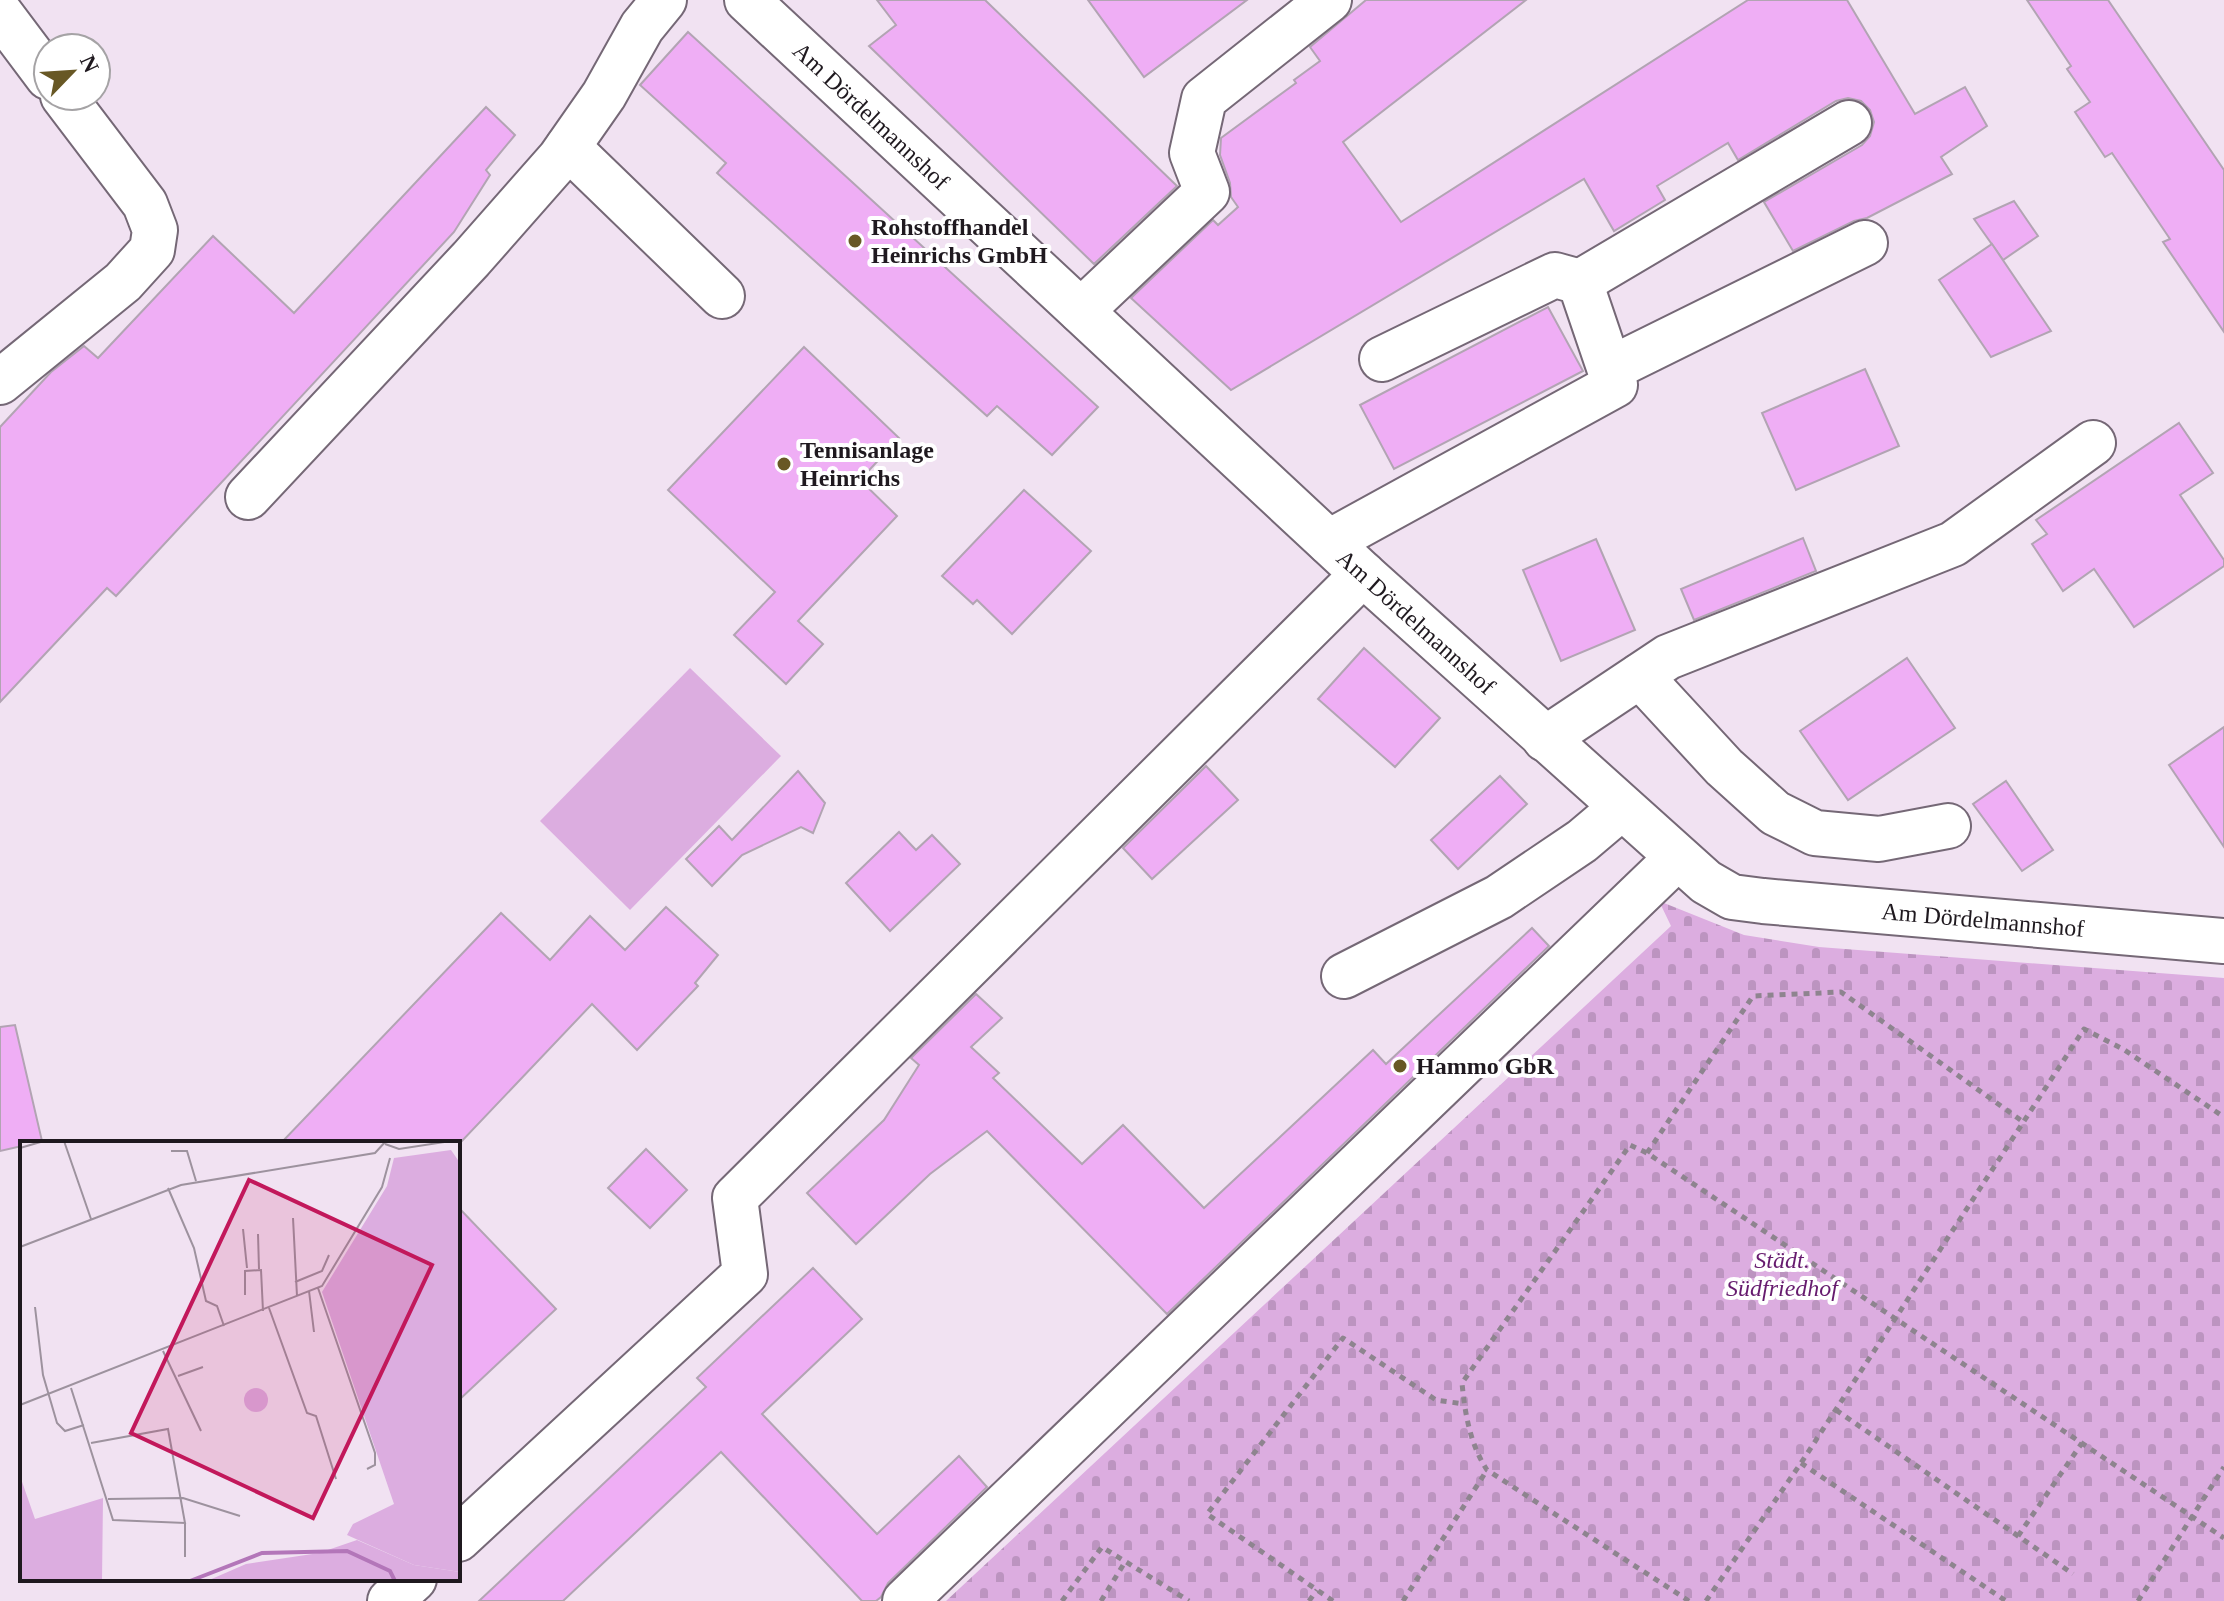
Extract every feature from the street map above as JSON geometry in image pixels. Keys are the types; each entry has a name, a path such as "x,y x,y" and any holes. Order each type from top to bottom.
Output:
{"street":[{"path":"248,497 471,259 568,147 604,95 642,27 664,0"},
{"name":"Am Dördelmannshof","path":"747,0 1363,574 1706,882 1732,897 1748,899 2224,941"},
{"path":"1081,311 1207,192 1192,153 1204,99 1329,0"},
{"path":"0,13 32,56"},
{"path":"0,382 123,282 152,250 155,230 145,204 75,112"},
{"path":"1382,359 1555,275 1580,282 1849,123"},
{"path":"568,147 722,296"},
{"path":"1610,369 1865,243"},
{"path":"1329,542 1615,385 1580,282"},
{"path":"1545,739 1668,657 1953,544 2093,443"},
{"path":"460,1537 745,1274 735,1198 1363,574"},
{"path":"1640,676 1724,767 1775,813 1815,833 1879,839 1948,826"},
{"path":"1344,976 1499,897 1582,841 1621,808"},
{"path":"905,1601 1677,858"},
{"path":"390,1601 412,1581"}],"path":[{"path":"1647,1153 1753,996 1841,992 2022,1121"},
{"path":"1706,1601 1801,1463 2084,1029 2123,1049 2224,1117"},
{"path":"1689,1601 1487,1470 1475,1452 1464,1404 1462,1383 1630,1145 1647,1153 2224,1538"},
{"path":"1333,1601 1207,1514 1343,1338 1436,1400 1464,1404"},
{"path":"1836,1410 2073,1574"},
{"path":"2018,1536 2082,1443"},
{"path":"1801,1463 2006,1601"},
{"path":"2138,1601 2224,1467"},
{"path":"1403,1601 1487,1470"},
{"path":"1062,1601 1102,1547 1189,1601"},
{"path":"1101,1601 1125,1562"},
{"path":"1309,1601 1317,1590"}],"green space":[{"path":"690,668 781,756 630,910 540,821"},
{"name":"Städt. Südfriedhof","path":"1659,901 1744,935 1819,947 2224,978 2224,1601 946,1601 1671,926"}],"building":[{"path":"877,0 985,0 1177,186 1094,264 869,46 896,25"},
{"path":"1088,0 1247,0 1144,77"},
{"path":"1366,0 1526,0 1343,142 1401,222 1748,0 1847,0 1915,114 1965,87 1987,126 1941,157 1952,174 1867,218 1854,221 1793,251 1764,202 1862,145 1870,136 1874,122 1870,110 1861,101 1848,98 1836,101 1738,160 1728,143 1657,186 1665,200 1614,231 1584,179 1231,390 1131,298 1213,220 1218,225 1238,207 1231,197 1230,183 1220,155 1221,138 1296,83 1294,80 1320,61 1310,47"},
{"path":"2027,0 2108,0 2224,170 2224,332 2163,242 2170,239 2112,153 2105,157 2075,112 2090,102 2067,69 2071,66"},
{"path":"688,32 1098,407 1052,455 997,406 987,416 717,173 726,163 640,85"},
{"path":"486,107 515,135 486,170 490,175 454,232 116,596 107,588 0,702 0,427 51,372 84,346 98,358 213,236 294,313"},
{"path":"2014,201 2038,236 2003,260 1974,219"},
{"path":"1992,244 2051,331 1991,357 1939,280"},
{"path":"1548,307 1583,371 1394,469 1360,405"},
{"name":"Tennisanlage Heinrichs","path":"804,347 899,438 860,480 897,516 798,621 823,644 786,684 734,635 775,592 668,490"},
{"path":"1865,369 1899,446 1796,490 1762,413"},
{"path":"2179,423 2213,473 2180,495 2224,560 2224,566 2134,627 2094,569 2063,591 2032,544 2047,534 2036,520"},
{"path":"1024,490 1091,551 1012,634 977,600 973,604 942,576"},
{"path":"1803,538 1816,571 1694,620 1681,589"},
{"path":"1596,539 1635,630 1561,661 1523,570"},
{"path":"1364,648 1440,718 1395,767 1318,699"},
{"path":"1907,658 1955,728 1848,800 1800,731"},
{"path":"2224,727 2224,847 2169,765"},
{"path":"1206,766 1238,800 1152,879 1123,848"},
{"path":"798,771 825,803 813,833 801,827 742,855 712,886 686,859 719,826 732,840"},
{"path":"1500,776 1527,804 1458,869 1431,840"},
{"path":"2006,781 2053,850 2022,871 1973,804"},
{"path":"899,832 916,850 932,835 960,864 890,931 846,883"},
{"path":"666,907 718,955 695,983 698,986 637,1050 592,1004 460,1143 283,1141 501,913 550,960 590,916 625,950"},
{"path":"1532,928 1549,946 1167,1314 987,1131 930,1174 856,1244 807,1193 884,1120 919,1065 911,1058 976,994 1002,1018 971,1047 999,1073 993,1078 1082,1164 1123,1125 1204,1208 1373,1050 1386,1064"},
{"path":"15,1025 42,1141 20,1141 20,1146 0,1151 0,1027"},
{"path":"646,1149 687,1190 650,1228 608,1188"},
{"path":"460,1209 556,1309 460,1399"},
{"path":"813,1268 862,1319 762,1414 877,1534 959,1456 987,1487 888,1583 881,1597 876,1601 862,1601 721,1452 563,1601 479,1601 706,1387 697,1378"}],"place":[{"name":"Rohstoffhandel Heinrichs GmbH","path":"855,241"},
{"name":"Tennisanlage Heinrichs","path":"784,464"},
{"name":"Hammo GbR","path":"1400,1066"}]}
